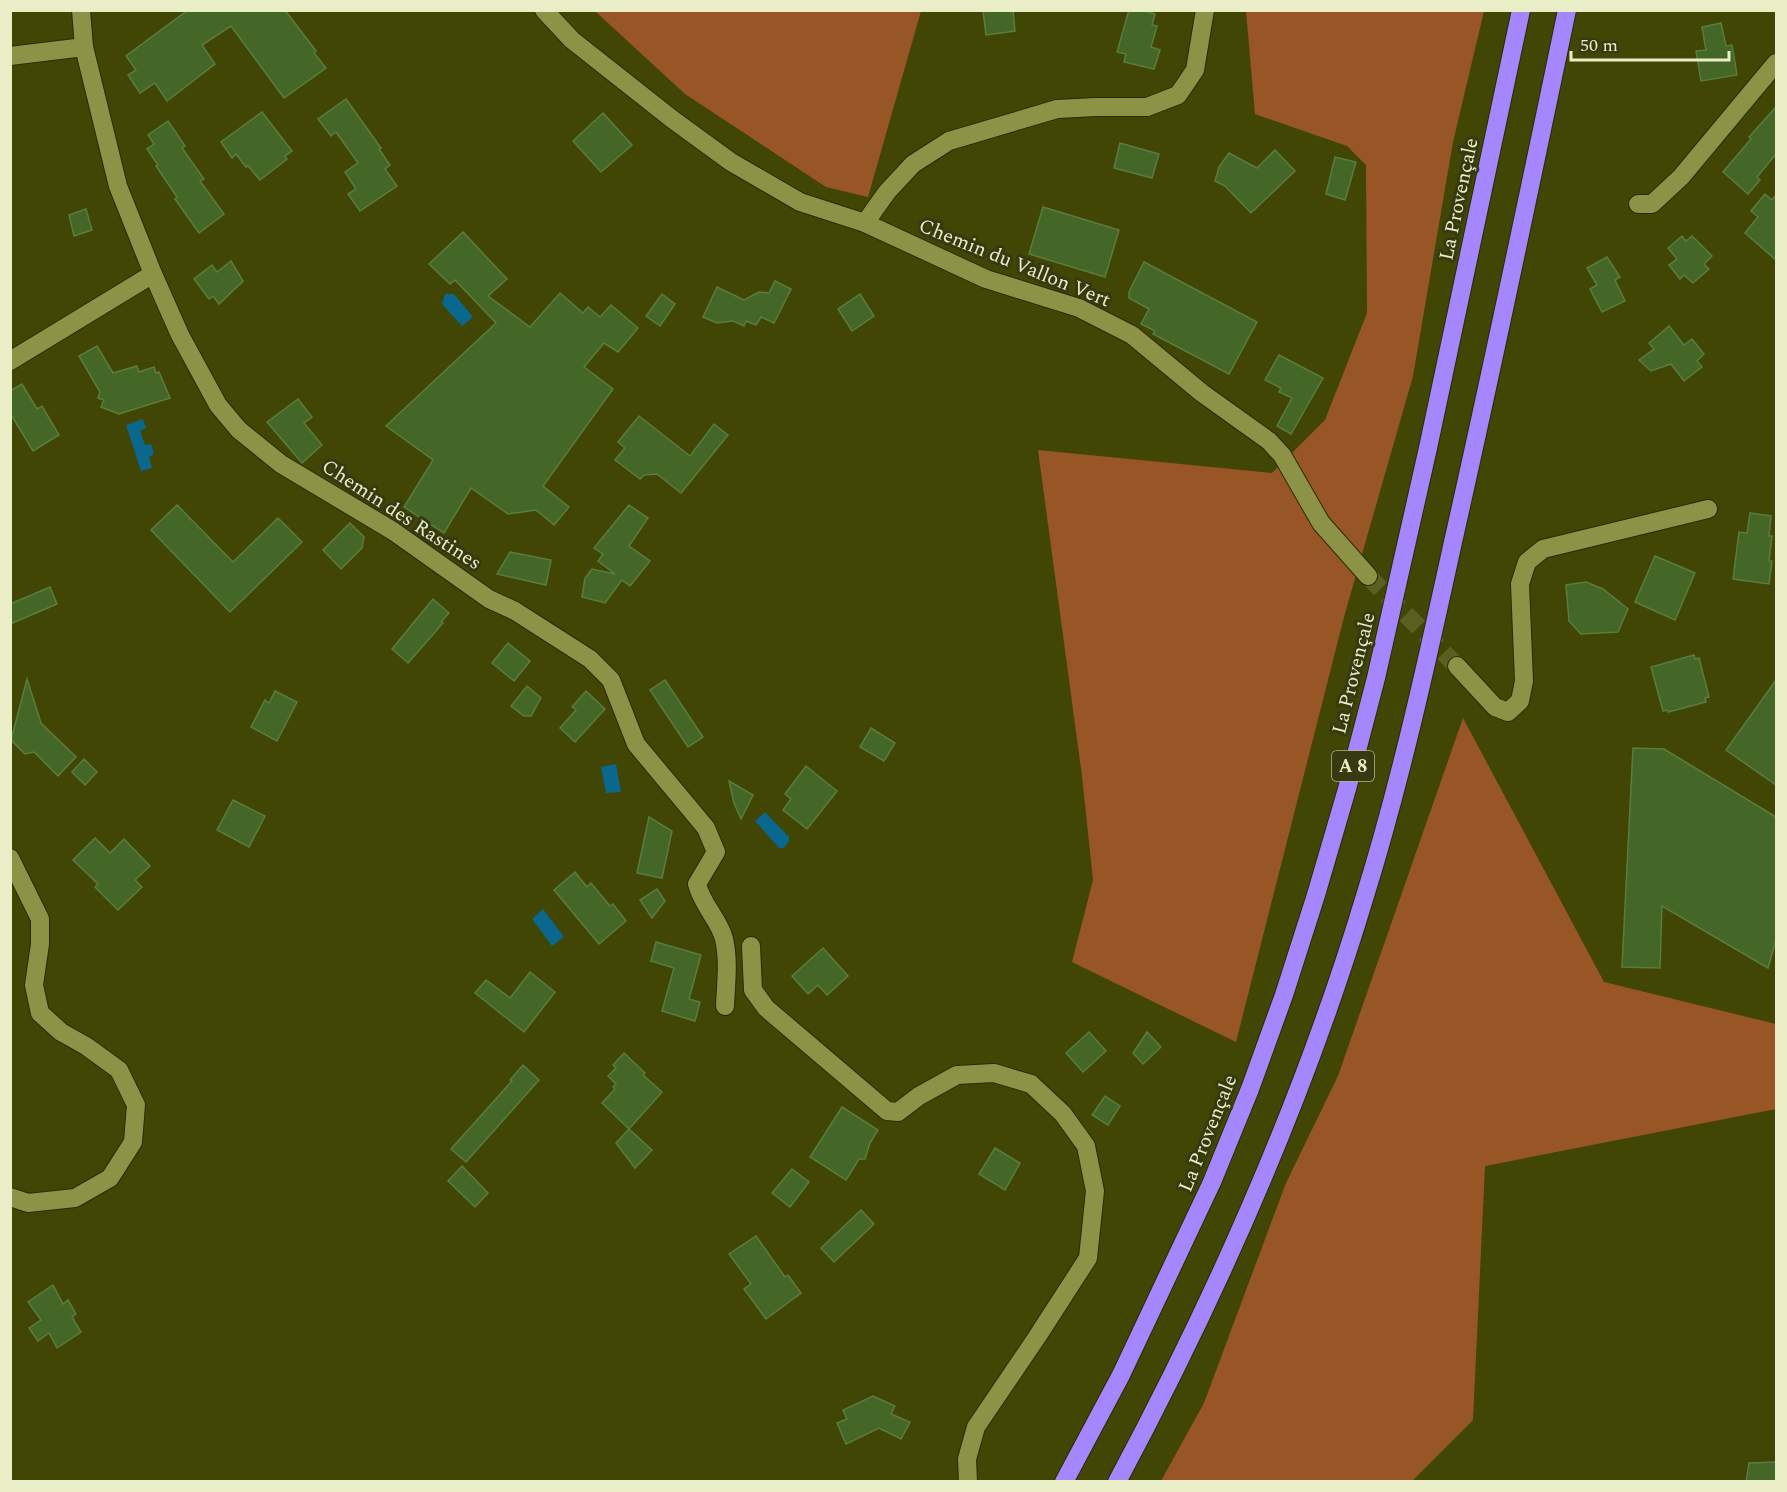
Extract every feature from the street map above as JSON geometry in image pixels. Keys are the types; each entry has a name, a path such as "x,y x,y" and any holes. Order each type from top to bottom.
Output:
{"highway":[{"name":"La Provençale","path":"1064,1482 1120,1376 1212,1182 1250,1089 1284,995 1316,895 1376,678 1521,10"},
{"name":"A 8","path":"1117,1482 1176,1369 1227,1260 1290,1110 1332,998 1366,896 1416,710 1478,433 1567,10"}],"street":[{"name":"Chemin des Rastines","path":"81,10 84,46 118,186 180,335 212,395 239,430 281,464 393,531 489,599 514,610 562,640 590,659 611,680 636,744 706,828 716,852 697,884 700,896 724,938 725,1006"},
{"name":"Chemin du Vallon Vert","path":"544,10 572,40 672,119 731,162 800,202 865,223 986,279 1079,308 1132,335 1202,393 1269,441 1282,456 1321,523 1368,576"},
{"path":"865,223 887,192 913,164 949,141 1057,109 1096,106 1147,107 1178,95 1195,70 1205,10"},
{"path":"10,56 84,46"},
{"path":"1638,204 1652,204 1681,177 1776,63"},
{"path":"10,361 153,274"},
{"path":"1457,666 1495,707 1508,712 1520,701 1524,681 1520,584 1527,562 1543,549 1708,509"},
{"path":"10,858 40,919 40,944 34,985 40,1013 61,1032 86,1046 119,1070 136,1105 133,1142 110,1178 75,1198 28,1203 10,1197"},
{"path":"751,946 753,990 766,1008 887,1111 898,1112 919,1096 957,1075 994,1073 1031,1084 1063,1114 1086,1146 1095,1191 1088,1258 976,1427 966,1459 968,1482"}],"shaded area":[{"path":"595,11 921,11 868,197 826,187 685,94"},
{"path":"1246,11 1484,11 1453,142 1413,376 1344,617 1236,1042 1072,962 1093,880 1082,776 1038,450 1272,473 1325,420 1367,313 1366,165 1347,146 1255,114"},
{"path":"1463,718 1604,982 1776,1024 1776,1109 1485,1166 1473,1420 1412,1481 1161,1481 1204,1403 1286,1183 1338,1076"}],"water":[{"path":"445,294 454,294 473,317 462,326 442,304"},
{"path":"143,419 146,428 140,431 145,445 151,444 154,454 149,457 152,468 141,471 126,425"},
{"path":"616,764 621,792 606,793 601,767"},
{"path":"765,812 789,837 784,848 779,848 755,821"},
{"path":"543,909 564,937 552,946 532,919"}],"building":[{"path":"188,10 285,10 326,68 284,98 231,26 202,45 215,64 167,101 155,83 140,93 128,75 136,70 126,56"},
{"path":"983,10 1013,10 1015,31 986,35"},
{"path":"1129,10 1142,10 1155,14 1152,25 1157,26 1151,47 1160,50 1154,69 1124,62 1126,54 1117,52"},
{"path":"1721,23 1726,46 1732,45 1737,75 1701,81 1696,51 1706,50 1702,27"},
{"path":"346,99 381,148 379,149 390,165 385,169 397,186 360,211 348,194 356,189 345,172 358,163 336,132 331,136 318,119"},
{"path":"1776,107 1776,154 1757,177 1760,180 1748,194 1723,172 1751,139 1749,137"},
{"path":"262,112 292,151 285,156 287,159 260,180 236,154 232,158 221,142"},
{"path":"603,113 632,145 601,172 573,141"},
{"path":"168,121 185,146 182,148 204,179 200,181 224,214 199,233 175,199 177,197 147,149 154,144 148,135"},
{"path":"1120,143 1159,154 1152,178 1114,168"},
{"path":"1275,150 1295,171 1251,213 1225,186 1215,181 1219,167 1229,153 1257,168"},
{"path":"1335,157 1356,162 1345,200 1326,194"},
{"path":"1765,194 1772,200 1776,195 1776,260 1745,233 1758,217 1751,211"},
{"path":"1043,207 1119,230 1105,277 1029,254"},
{"path":"86,209 92,230 74,236 69,215"},
{"path":"463,232 507,279 488,296 530,327 560,293 583,313 588,307 600,317 611,305 638,328 618,352 604,343 584,367 613,389 543,486 569,507 554,525 536,510 508,514 471,488 444,533 404,507 433,460 386,426 496,323 455,280 450,284 429,264"},
{"path":"1682,236 1686,241 1692,236 1712,256 1704,264 1709,269 1693,283 1684,275 1680,279 1669,265 1677,259 1668,248"},
{"path":"1607,257 1620,277 1615,280 1625,301 1602,312 1590,289 1597,285 1587,268"},
{"path":"231,261 243,281 219,304 213,296 209,299 194,279 212,265 217,272"},
{"path":"1144,262 1257,322 1229,374 1153,334 1155,331 1141,324 1149,309 1129,298 1129,292"},
{"path":"775,281 791,289 774,323 761,317 756,325 746,321 744,326 733,321 717,323 703,317 717,287 744,300 759,292 769,293"},
{"path":"662,294 675,304 660,326 646,316"},
{"path":"860,294 874,316 852,331 838,309"},
{"path":"1669,326 1684,345 1692,339 1704,354 1697,361 1702,367 1684,381 1671,364 1651,371 1639,360 1654,349 1649,343"},
{"path":"97,346 113,373 137,366 139,372 154,367 156,373 159,372 170,398 119,414 101,407 104,400 98,398 100,392 79,356"},
{"path":"1279,355 1323,378 1291,434 1277,426 1292,398 1279,392 1281,388 1265,380"},
{"path":"22,384 37,409 42,406 59,435 33,451 10,413 10,391"},
{"path":"298,399 312,417 304,423 322,445 302,463 267,422"},
{"path":"639,416 690,456 714,424 728,435 681,493 657,474 644,475 640,479 615,460 625,448 618,442"},
{"path":"177,505 233,562 278,518 302,542 230,612 151,530"},
{"path":"629,505 648,518 629,546 650,561 630,586 622,580 605,603 582,597 585,578 592,569 615,574 598,561 603,554 594,548"},
{"path":"1750,513 1771,516 1769,536 1772,536 1769,561 1772,561 1769,584 1733,579 1739,532 1747,533"},
{"path":"350,523 364,537 362,548 341,569 323,550"},
{"path":"510,552 551,560 546,585 497,574"},
{"path":"1655,556 1695,573 1675,620 1635,602"},
{"path":"1586,582 1603,589 1628,609 1618,632 1581,634 1569,621 1566,585"},
{"path":"50,587 57,604 10,624 10,604"},
{"path":"433,599 449,613 408,663 392,649"},
{"path":"508,643 530,661 514,681 492,663"},
{"path":"1694,655 1695,659 1699,658 1709,697 1705,698 1706,702 1668,712 1663,711 1651,667"},
{"path":"27,679 41,723 76,757 58,776 34,752 25,754 11,740"},
{"path":"665,680 703,737 688,747 650,690"},
{"path":"1776,680 1776,785 1726,750"},
{"path":"527,686 541,698 531,716 524,716 511,706"},
{"path":"275,691 297,702 277,741 251,727 265,700 269,703"},
{"path":"586,691 605,709 575,742 560,728 576,710 572,707"},
{"path":"871,728 895,743 884,761 860,747"},
{"path":"1633,748 1664,749 1776,817 1776,940 1768,968 1662,906 1660,968 1622,967"},
{"path":"84,759 97,772 85,785 72,772"},
{"path":"806,766 837,791 807,829 783,810 791,799 785,794"},
{"path":"729,781 753,795 741,819 734,803"},
{"path":"233,800 265,816 249,847 217,830"},
{"path":"649,817 672,831 662,878 637,873"},
{"path":"95,838 110,853 124,839 150,866 135,880 142,887 118,910 95,887 98,884 73,860"},
{"path":"575,872 587,887 591,883 610,906 613,904 626,921 599,944 554,890"},
{"path":"657,889 665,901 652,918 640,900"},
{"path":"656,942 701,955 689,999 700,1002 695,1021 662,1011 674,968 651,961"},
{"path":"823,948 848,976 827,995 818,985 808,994 792,976"},
{"path":"530,972 555,992 524,1032 475,993 486,980 510,998"},
{"path":"1089,1032 1106,1051 1083,1072 1066,1053"},
{"path":"1147,1032 1161,1047 1143,1064 1133,1053"},
{"path":"624,1053 662,1092 629,1129 602,1103 615,1089 613,1087 616,1084 608,1076 616,1068 613,1065"},
{"path":"523,1065 539,1080 466,1162 451,1149 512,1081 510,1080"},
{"path":"1105,1096 1120,1106 1108,1125 1092,1115"},
{"path":"842,1107 878,1130 870,1143 865,1159 859,1159 846,1180 810,1157"},
{"path":"629,1129 652,1150 635,1168 616,1143"},
{"path":"995,1148 1020,1163 1005,1190 979,1174"},
{"path":"462,1166 488,1193 475,1207 448,1181"},
{"path":"792,1169 809,1182 790,1207 772,1193"},
{"path":"861,1210 874,1224 834,1262 821,1248"},
{"path":"756,1236 785,1277 788,1275 801,1293 766,1319 744,1289 751,1284 729,1254"},
{"path":"53,1285 63,1304 68,1300 76,1314 72,1317 81,1332 57,1348 49,1333 38,1341 29,1328 41,1320 28,1302"},
{"path":"873,1396 895,1406 891,1414 910,1422 901,1439 879,1428 846,1444 837,1423 847,1419 843,1410"},
{"path":"1776,1462 1776,1481 1746,1482 1749,1463"}],"tunnel":[{"path":"1368,576 1457,666"}]}
